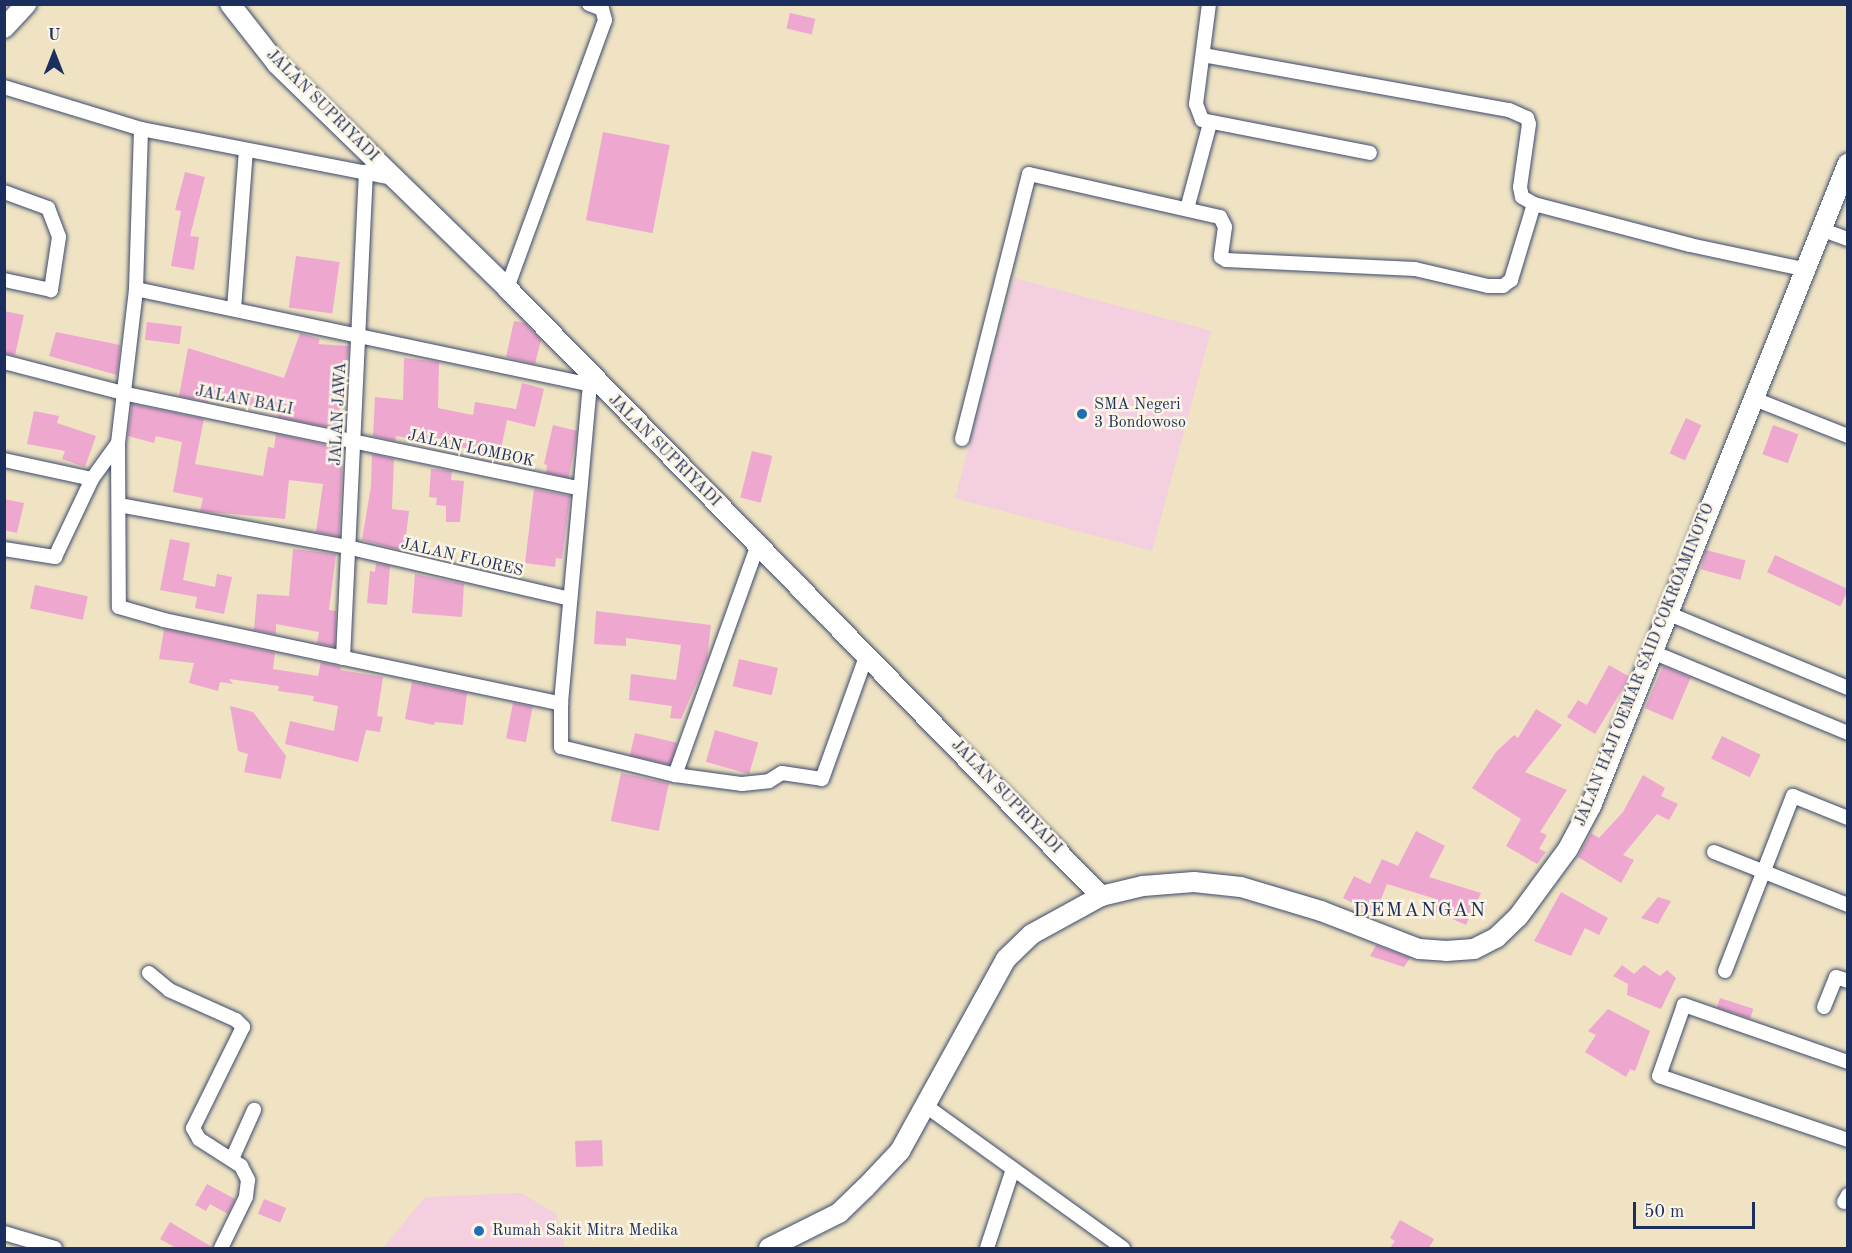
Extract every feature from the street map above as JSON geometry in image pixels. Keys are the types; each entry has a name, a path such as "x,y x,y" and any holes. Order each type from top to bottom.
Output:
{"street":[{"path":"4,28 26,4"},
{"name":"JALAN SUPRIYADI","path":"230,4 277,64 507,288 595,386 758,545 866,657 999,788 1101,896"},
{"path":"507,288 605,20 602,9 589,4"},
{"path":"1209,4 1196,113 1210,123 1370,153"},
{"path":"1203,55 1520,115 1529,124 1522,197 1534,204 1678,243 1803,269"},
{"path":"4,87 141,129 394,178"},
{"path":"1187,209 1210,123"},
{"path":"141,129 136,289 127,394 118,443 119,607 164,620 561,704"},
{"path":"234,309 246,150"},
{"name":"JALAN HAJI OEMAR SAID COKROAMINOTO","path":"769,1248 839,1212 900,1151 1006,959 1032,934 1101,896 1143,886 1194,882 1241,886 1321,911 1419,949 1474,949 1496,938 1518,917 1568,849 1591,806 1650,651 1803,269 1823,230 1848,163"},
{"name":"JALAN JAWA","path":"343,658 347,547 360,337 366,172"},
{"path":"962,439 1029,174 1224,219 1220,250 1226,260 1415,269 1503,286 1511,280 1534,204"},
{"path":"4,192 48,208 59,237 51,290 4,280"},
{"path":"1823,230 1848,239"},
{"path":"136,289 595,386 580,489 561,704 561,747 675,775 742,784 769,781 782,773 824,777 866,657"},
{"name":"JALAN BALI","path":"4,362 127,394 354,440"},
{"path":"1752,398 1848,436"},
{"name":"JALAN LOMBOK","path":"354,440 580,489"},
{"path":"4,549 55,557 92,479 118,443"},
{"path":"4,459 92,479"},
{"name":"JALAN FLORES","path":"119,505 347,547 570,599"},
{"path":"675,775 758,545"},
{"path":"1667,613 1848,688"},
{"path":"1650,651 1848,733"},
{"path":"1725,971 1793,796 1848,818"},
{"path":"1714,852 1848,905"},
{"path":"149,973 169,990 236,1020 243,1027 193,1128 199,1138 232,1159 246,1172 249,1188 221,1248"},
{"path":"1824,1007 1836,977 1848,981"},
{"path":"1848,1062 1684,1005 1659,1076 1848,1140"},
{"path":"926,1106 1123,1248"},
{"path":"232,1159 254,1110"},
{"path":"987,1248 1013,1169"},
{"path":"4,1233 55,1248"}],"shaded area":[{"name":"SMA Negeri 3 Bondowoso","path":"1014,278 1211,331 1152,551 955,498"},
{"name":"Rumah Sakit Mitra Medika","path":"521,1193 556,1214 565,1248 383,1248 425,1197"}],"building":[{"path":"790,13 815,19 812,34 786,29"},
{"path":"603,132 670,145 653,233 586,220"},
{"path":"185,172 205,177 190,236 199,237 194,270 171,266 181,211 175,210"},
{"path":"296,256 340,262 332,314 289,307"},
{"path":"4,311 24,315 15,355 4,353"},
{"path":"514,321 525,323 541,340 535,364 506,357"},
{"path":"147,322 182,326 180,344 145,340"},
{"path":"56,332 120,345 117,375 49,356"},
{"path":"300,333 320,339 318,344 349,346 337,429 278,417 276,411 209,396 208,402 179,396 188,348 284,378"},
{"path":"404,358 439,362 438,408 473,415 475,402 516,409 522,383 544,389 535,427 507,420 500,454 396,436 395,441 373,436 375,397 403,400"},
{"path":"132,404 204,419 195,464 263,476 268,447 274,448 276,434 343,449 339,536 316,532 323,484 289,480 285,519 200,511 203,498 173,492 182,442 156,436 154,443 128,436"},
{"path":"34,411 59,416 57,423 96,436 85,467 62,459 65,451 27,444"},
{"path":"1686,418 1701,425 1685,461 1670,453"},
{"path":"553,425 577,431 569,478 546,473 547,465 544,464"},
{"path":"1773,425 1798,434 1788,463 1762,454"},
{"path":"752,451 772,456 761,503 740,498"},
{"path":"372,454 394,459 392,509 409,511 404,551 362,540 371,486"},
{"path":"431,469 452,471 451,480 464,481 460,522 446,522 446,506 436,505 437,498 429,497"},
{"path":"534,489 570,496 562,559 556,558 555,567 525,563"},
{"path":"4,499 24,503 17,533 4,530"},
{"path":"170,539 190,543 183,580 215,587 217,574 232,577 224,614 195,608 197,597 160,590"},
{"path":"293,549 336,554 329,610 336,611 335,647 317,643 319,632 276,624 276,634 254,630 257,594 289,596"},
{"path":"1706,550 1746,561 1740,580 1701,569"},
{"path":"1775,555 1848,589 1840,606 1767,572"},
{"path":"376,563 390,566 387,605 367,603 370,571 375,572"},
{"path":"415,574 464,584 462,617 412,613"},
{"path":"35,585 88,596 83,620 30,608"},
{"path":"596,611 711,625 707,659 681,719 670,718 672,706 629,700 631,674 676,680 681,645 626,638 626,646 594,644"},
{"path":"164,629 275,653 273,669 318,676 321,662 341,667 340,670 383,677 377,716 383,717 380,732 366,730 358,762 285,744 290,721 334,731 338,706 313,701 314,696 278,691 279,686 229,679 233,684 220,682 218,691 189,683 194,663 159,659"},
{"path":"739,659 778,668 772,695 733,686"},
{"path":"1609,665 1630,677 1595,734 1567,717 1578,700 1587,705"},
{"path":"1663,666 1691,678 1673,720 1645,708"},
{"path":"412,682 467,693 463,725 435,722 434,725 405,719"},
{"path":"513,703 533,707 526,742 506,738"},
{"path":"230,706 253,712 286,756 281,779 244,772 248,754 238,751"},
{"path":"1536,709 1562,725 1525,772 1567,790 1540,832 1547,835 1539,849 1546,852 1537,864 1506,846 1521,819 1472,788 1496,752 1514,735 1518,738"},
{"path":"715,730 758,742 749,774 706,762"},
{"path":"635,733 677,743 672,765 630,755"},
{"path":"1722,736 1761,755 1750,777 1711,758"},
{"path":"621,773 669,783 659,831 611,821"},
{"path":"1643,775 1665,788 1661,796 1678,804 1669,820 1657,814 1623,855 1634,860 1621,883 1578,857 1591,833 1599,838 1623,812"},
{"path":"1416,831 1445,846 1429,877 1481,893 1466,925 1432,910 1436,899 1387,884 1375,914 1343,898 1354,876 1370,884 1382,859 1398,866"},
{"path":"1561,892 1608,918 1599,935 1585,928 1571,956 1534,941"},
{"path":"1658,897 1671,901 1658,924 1641,918"},
{"path":"1376,945 1410,958 1404,967 1370,956"},
{"path":"1622,965 1634,974 1644,965 1660,976 1667,970 1676,978 1661,1009 1627,995 1628,984 1613,976"},
{"path":"1720,998 1753,1009 1750,1018 1717,1008"},
{"path":"1608,1009 1650,1031 1635,1071 1630,1069 1626,1077 1585,1052 1596,1035 1588,1031"},
{"path":"602,1140 603,1166 576,1167 575,1141"},
{"path":"207,1184 235,1199 228,1214 210,1204 206,1211 195,1205"},
{"path":"264,1199 286,1208 280,1223 258,1214"},
{"path":"1400,1220 1434,1239 1429,1248 1390,1248 1395,1241 1390,1238"},
{"path":"170,1222 212,1248 176,1248 160,1239"}],"place":[{"name":"SMA Negeri 3 Bondowoso","path":"1082,414"},
{"name":"Rumah Sakit Mitra Medika","path":"479,1231"}],"district":[{"name":"DEMANGAN","path":"1420,911"}]}
